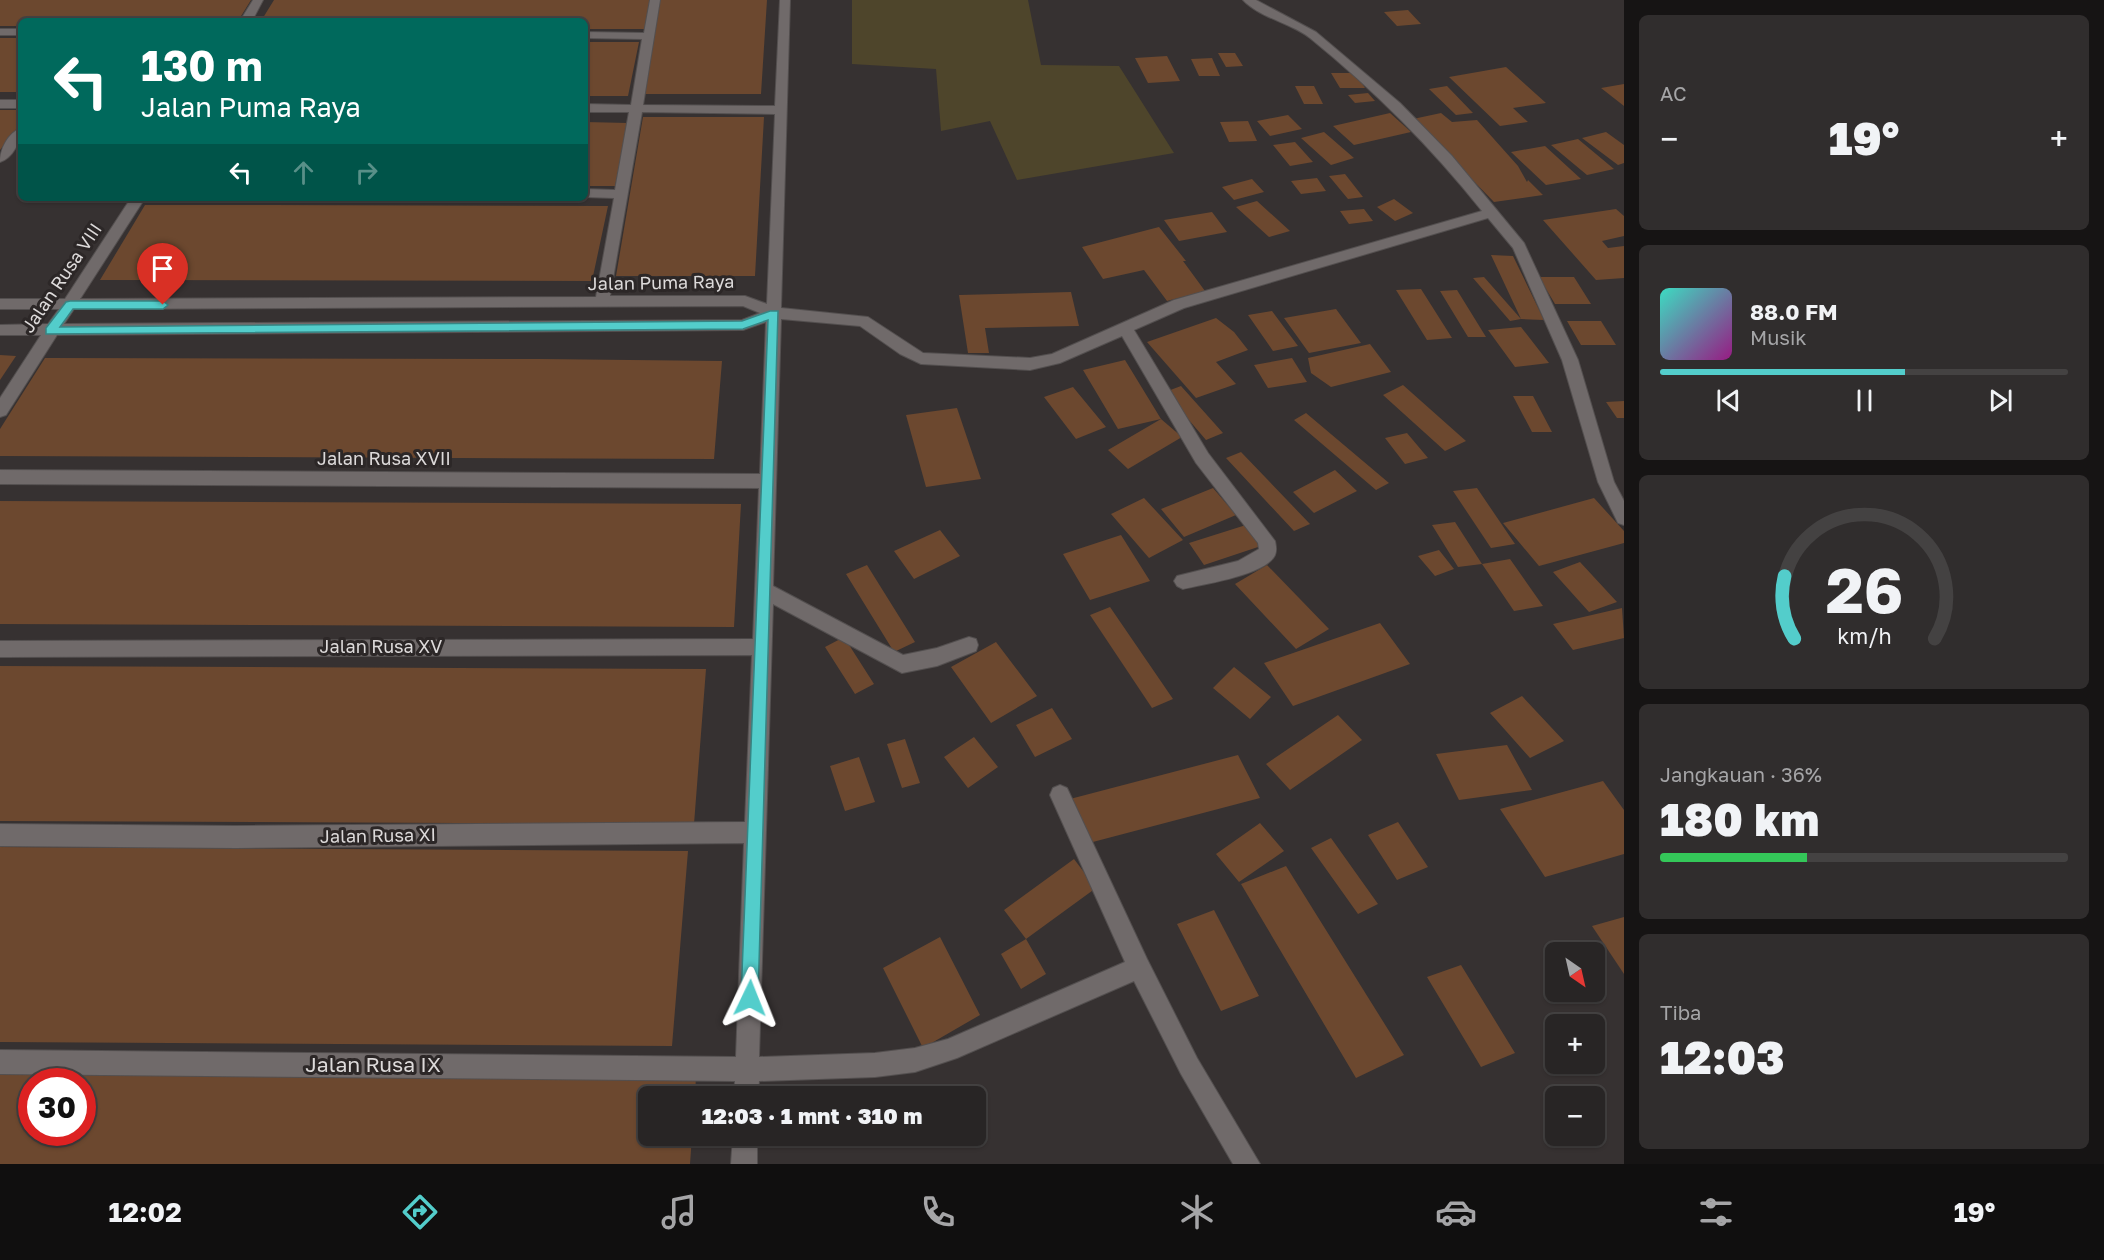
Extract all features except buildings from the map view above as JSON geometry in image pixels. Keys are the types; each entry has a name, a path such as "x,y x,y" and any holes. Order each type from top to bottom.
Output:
{"street":[{"path":"248,18 258,0"},
{"path":"602,303 655,0"},
{"path":"746,1086 785,0"},
{"path":"1248,0 1312,34 1396,106 1447,159 1519,246 1570,360 1606,482 1624,518"},
{"path":"0,32 18,32"},
{"path":"588,35 647,36"},
{"path":"0,104 18,104"},
{"path":"588,108 781,110"},
{"path":"0,158 18,136"},
{"path":"588,194 620,194"},
{"name":"Jalan Rusa VIII","path":"0,411 136,201"},
{"path":"0,330 743,325 774,314 863,321 876,326 908,353 921,358 1030,364 1055,359 1179,304 1490,213"},
{"name":"Jalan Puma Raya","path":"0,304 745,301 774,314"},
{"path":"1124,327 1202,459 1266,541 1268,552 1262,558 1248,564 1183,581"},
{"name":"Jalan Rusa XVII","path":"0,477 768,481"},
{"path":"764,590 902,664 937,657 969,645"},
{"name":"Jalan Rusa XV","path":"0,649 762,646"},
{"path":"1060,795 1139,967 1189,1066 1246,1164"},
{"name":"Jalan Rusa XI","path":"0,835 236,837 756,832"},
{"name":"Jalan Rusa IX","path":"0,1062 747,1069 875,1065 915,1060 948,1050 1139,967"},
{"path":"744,1164 745,1146"}],"shaded area":[{"path":"852,0 1028,0 1041,65 1119,66 1174,153 1017,180 990,121 941,131 936,69 852,64"}],"route":[{"path":"163,305 70,305 50,331 743,325 774,314 750,998"}]}
